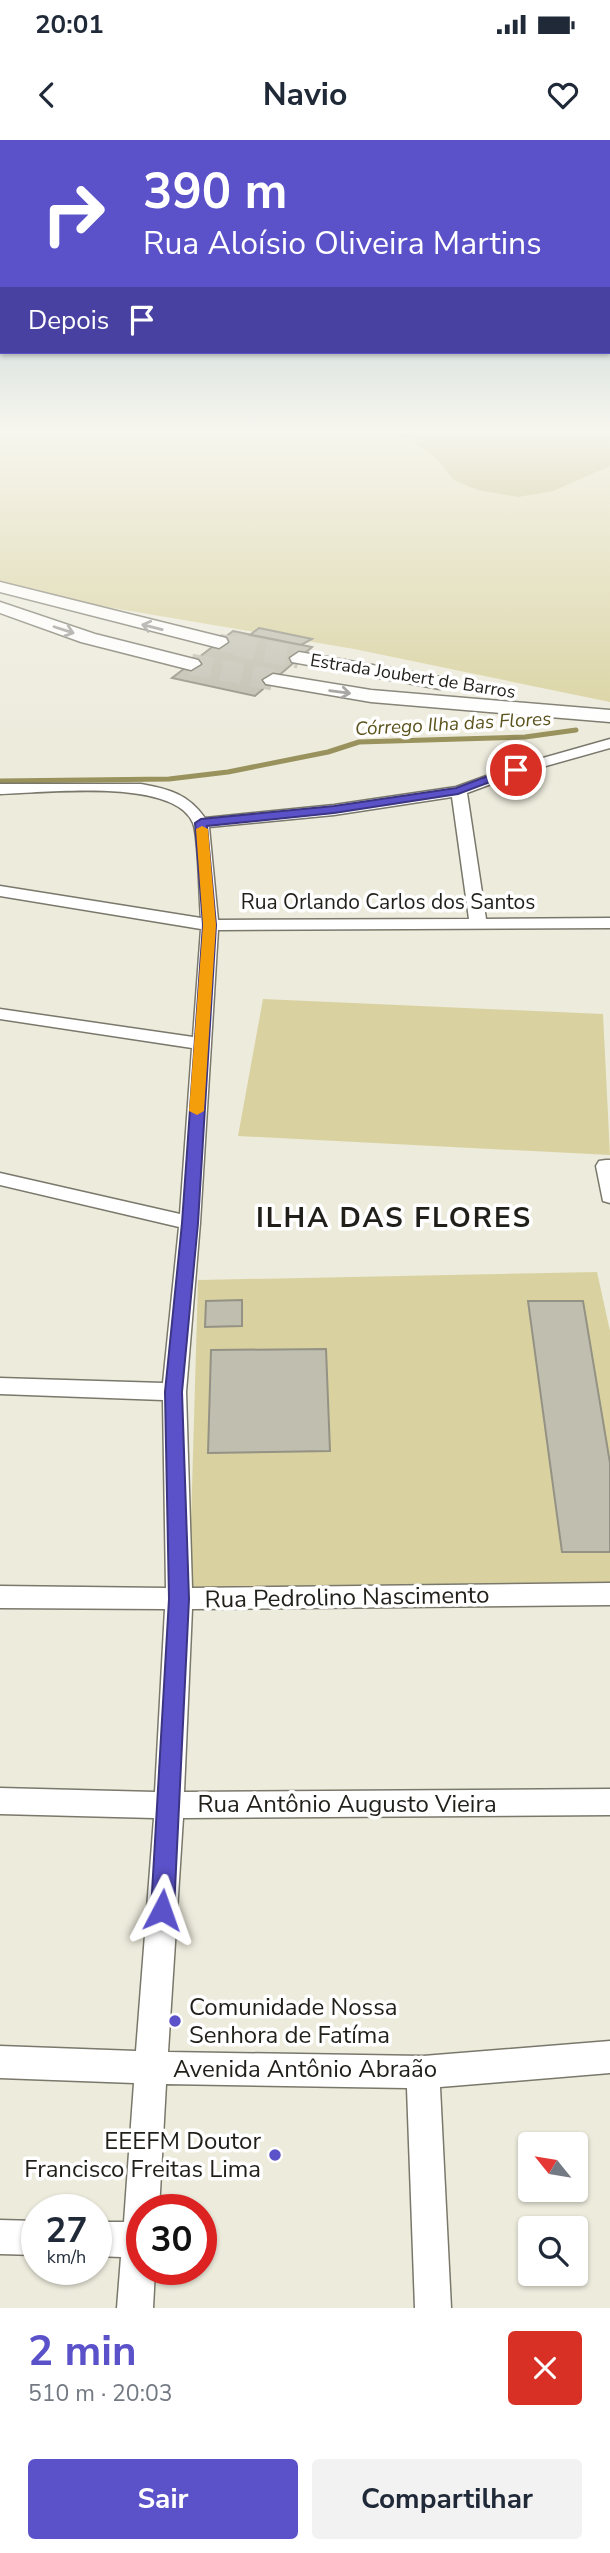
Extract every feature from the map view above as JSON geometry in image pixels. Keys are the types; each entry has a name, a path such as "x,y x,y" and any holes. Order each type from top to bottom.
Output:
{"main road":[{"path":"0,587 219,642"},
{"path":"0,607 88,638 191,664"},
{"name":"Estrada Joubert de Barros","path":"299,658 410,679 610,706"},
{"name":"Estrada Joubert de Barros","path":"273,680 371,696 610,716"}],"street":[{"path":"201,823 323,811 458,791 508,772 610,743"},
{"path":"0,789 101,787 149,790 187,804 201,823 210,925 190,1223 174,1392 179,1599 169,1805 142,2194"},
{"path":"458,791 478,925"},
{"name":"Rua Orlando Carlos dos Santos","path":"0,891 210,925 610,923"},
{"path":"0,1014 201,1044"},
{"path":"608,1166 610,1196"},
{"path":"0,1179 190,1223"},
{"path":"0,1386 174,1392"},
{"name":"Rua Pedrolino Nascimento","path":"0,1597 179,1599 610,1594"},
{"name":"Rua Antônio Augusto Vieira","path":"0,1801 169,1805 610,1802"},
{"name":"Avenida Antônio Abraão","path":"0,2062 152,2068 423,2072 610,2057"},
{"path":"423,2072 433,2308"},
{"path":"0,2238 21,2238"},
{"path":"135,2308 136,2285"}],"shaded area":[{"path":"0,532 610,532 610,702 354,649 95,605 0,585"},
{"path":"263,999 603,1014 610,1155 238,1136"},
{"path":"597,1272 610,1331 610,1583 189,1593 198,1280"}],"building":[{"path":"259,628 312,639 301,645 250,635"},
{"path":"233,631 312,647 255,696 172,678"},
{"path":"242,1300 242,1326 205,1327 206,1301"},
{"path":"528,1301 583,1301 610,1463 610,1552 562,1552"},
{"path":"326,1349 330,1451 208,1453 211,1350"}],"waterway":[{"name":"Córrego Ilha das Flores","path":"0,781 169,779 228,772 328,752 359,742 525,737 576,730"}],"tunnel":[{"path":"219,642 243,647"},
{"path":"235,645 299,658"},
{"path":"191,664 273,680"}],"slow traffic":[{"path":"197,1111 210,925 202,829"}],"place":[{"name":"Comunidade Nossa Senhora de Fatíma","path":"175,2021"},
{"name":"EEEFM Doutor Francisco Freitas Lima","path":"275,2155"}],"district":[{"name":"ILHA DAS FLORES","path":"394,1217"}],"route":[{"path":"162,1910 179,1599 174,1392 190,1223 210,925 201,823 334,810 458,791 516,770"}]}
